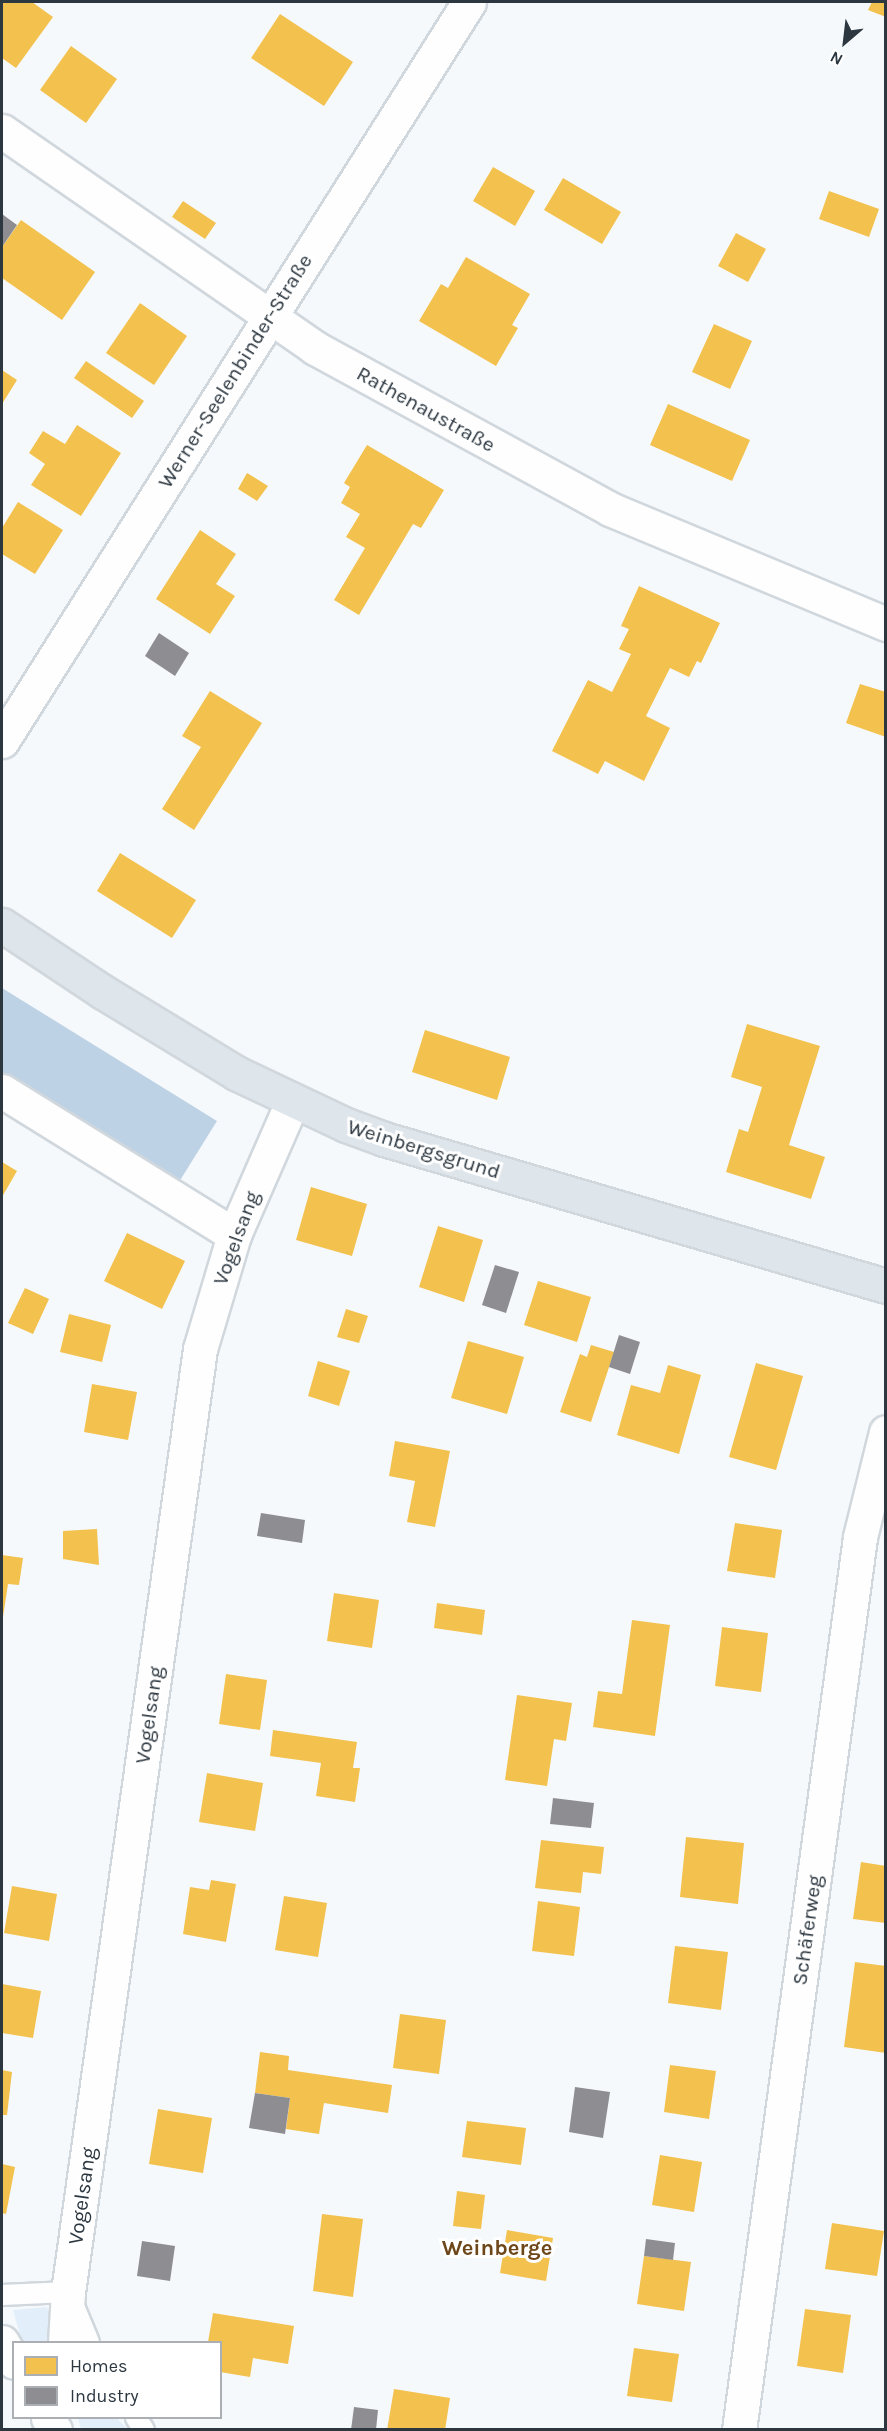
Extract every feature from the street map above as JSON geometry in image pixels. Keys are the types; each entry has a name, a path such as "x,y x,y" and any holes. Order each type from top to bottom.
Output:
{"main road":[{"name":"Weinbergsgrund","path":"2,925 103,992 236,1073 292,1102 384,1139 885,1286"}],"street":[{"name":"Werner-Seelenbinder-Straße","path":"2,741 469,2"},
{"name":"Rathenaustraße","path":"2,131 268,318 315,348 610,509 885,624"},
{"path":"2,1091 234,1235"},
{"name":"Vogelsang","path":"65,2341 68,2292 200,1350 234,1235 292,1102"},
{"name":"Schäferweg","path":"739,2430 860,1537 885,1432"},
{"path":"2,2342 12,2359"}],"lane":[{"path":"2,2295 68,2292 88,2341"}],"shaded area":[{"path":"47,2307 49,2312 47,2341 22,2341 13,2310"},
{"path":"78,2419 118,2419 127,2429 81,2429"}],"water":[{"path":"2,988 217,1121 179,1182 2,1073"}],"building: Homes":[{"path":"2,2 32,2 53,17 16,68 2,58"},
{"path":"872,2 886,2 886,17 868,10"},
{"path":"280,14 353,62 324,106 251,58"},
{"path":"71,46 117,79 86,123 40,90"},
{"path":"493,167 535,191 515,226 473,201"},
{"path":"563,178 621,212 602,244 544,210"},
{"path":"829,191 879,209 869,237 819,219"},
{"path":"183,201 216,223 205,239 172,217"},
{"path":"21,220 95,272 62,320 2,278 2,247"},
{"path":"736,233 766,249 748,282 718,266"},
{"path":"466,257 530,294 512,325 518,328 496,366 419,321 441,284 448,288"},
{"path":"140,303 187,336 154,385 106,353"},
{"path":"714,324 752,341 730,389 692,372"},
{"path":"86,361 144,401 132,418 74,378"},
{"path":"2,370 17,380 2,404"},
{"path":"668,404 750,440 732,481 650,445"},
{"path":"77,425 121,453 81,516 31,485 45,464 29,453 43,431 65,444"},
{"path":"367,445 444,490 421,528 413,524 359,615 334,600 365,548 346,537 360,514 341,503 350,487 344,483"},
{"path":"247,473 268,486 257,501 238,489"},
{"path":"18,502 63,530 35,574 2,554 2,528"},
{"path":"200,530 236,554 216,584 235,596 210,634 156,599"},
{"path":"639,586 720,623 701,663 697,661 689,677 670,668 646,716 670,728 644,781 605,761 598,774 552,751 588,680 612,692 631,654 619,649 629,629 621,626"},
{"path":"860,684 886,692 886,737 846,723"},
{"path":"210,691 262,723 194,830 162,809 201,747 182,736"},
{"path":"120,853 196,900 172,938 97,891"},
{"path":"747,1024 820,1046 789,1145 825,1157 811,1199 726,1172 739,1129 748,1132 762,1087 731,1077"},
{"path":"425,1030 510,1057 497,1100 412,1072"},
{"path":"2,1162 17,1171 2,1197"},
{"path":"311,1187 367,1204 352,1256 296,1240"},
{"path":"438,1226 483,1240 464,1302 419,1287"},
{"path":"127,1233 185,1261 162,1309 104,1281"},
{"path":"538,1281 591,1297 577,1342 524,1325"},
{"path":"25,1288 49,1299 33,1334 8,1323"},
{"path":"346,1309 368,1316 359,1343 337,1337"},
{"path":"69,1314 111,1325 102,1362 60,1352"},
{"path":"468,1341 524,1357 507,1414 451,1398"},
{"path":"591,1345 614,1352 591,1422 560,1412 580,1354 587,1357"},
{"path":"318,1361 350,1371 339,1406 308,1396"},
{"path":"756,1363 803,1376 776,1470 729,1457"},
{"path":"668,1365 701,1375 679,1454 617,1435 631,1385 660,1393"},
{"path":"92,1384 137,1392 128,1440 84,1432"},
{"path":"395,1441 450,1451 435,1527 407,1522 415,1481 389,1476"},
{"path":"735,1523 782,1530 775,1578 727,1571"},
{"path":"97,1529 99,1565 63,1559 63,1531"},
{"path":"2,1555 23,1558 19,1585 8,1584 3,1617"},
{"path":"334,1593 379,1600 372,1648 327,1641"},
{"path":"437,1603 485,1610 482,1635 434,1628"},
{"path":"632,1620 670,1625 655,1736 593,1727 598,1691 622,1694"},
{"path":"722,1627 768,1633 761,1692 715,1686"},
{"path":"226,1674 267,1680 260,1730 219,1724"},
{"path":"517,1695 572,1703 566,1741 554,1739 547,1786 505,1780"},
{"path":"273,1730 357,1742 353,1768 360,1768 355,1802 316,1796 321,1763 270,1756"},
{"path":"207,1773 263,1783 255,1831 199,1822"},
{"path":"686,1837 744,1843 738,1904 680,1897"},
{"path":"541,1840 604,1847 601,1874 583,1872 581,1893 535,1888"},
{"path":"861,1862 886,1866 886,1923 853,1919"},
{"path":"211,1880 236,1884 226,1942 183,1934 190,1887 209,1890"},
{"path":"12,1886 57,1894 49,1941 4,1933"},
{"path":"284,1896 327,1903 318,1957 275,1950"},
{"path":"538,1901 580,1907 574,1956 532,1951"},
{"path":"675,1946 728,1952 721,2010 668,2003"},
{"path":"855,1962 886,1966 886,2053 844,2047"},
{"path":"2,1984 41,1991 33,2038 2,2033"},
{"path":"400,2014 446,2020 439,2074 393,2068"},
{"path":"260,2052 289,2056 288,2070 392,2085 388,2113 324,2103 319,2134 286,2129 290,2098 255,2093"},
{"path":"670,2065 716,2071 709,2119 664,2112"},
{"path":"2,2070 12,2072 7,2115 2,2115"},
{"path":"158,2109 212,2118 203,2173 149,2164"},
{"path":"467,2121 526,2128 521,2165 462,2157"},
{"path":"660,2155 702,2162 694,2212 652,2205"},
{"path":"2,2164 15,2167 6,2214 2,2213"},
{"path":"457,2191 485,2195 481,2229 453,2226"},
{"path":"322,2214 363,2219 353,2297 313,2291"},
{"path":"832,2223 884,2231 877,2276 825,2269"},
{"path":"507,2230 553,2238 546,2281 500,2273"},
{"path":"644,2256 691,2262 684,2311 637,2304"},
{"path":"805,2309 851,2315 843,2373 797,2366"},
{"path":"213,2313 294,2326 288,2364 253,2358 250,2377 222,2372 222,2341 208,2341"},
{"path":"634,2348 679,2354 672,2402 627,2396"},
{"path":"394,2389 450,2398 445,2430 387,2430"}],"building: Industry":[{"path":"2,214 17,225 2,247"},
{"path":"159,633 189,653 175,676 145,656"},
{"path":"495,1265 519,1272 506,1313 482,1305"},
{"path":"619,1335 640,1342 630,1374 609,1367"},
{"path":"261,1513 305,1520 302,1543 257,1536"},
{"path":"553,1798 594,1803 591,1828 550,1824"},
{"path":"575,2087 610,2092 603,2138 569,2132"},
{"path":"255,2093 290,2098 285,2134 249,2128"},
{"path":"646,2239 675,2243 673,2260 644,2256"},
{"path":"142,2241 175,2246 170,2281 137,2276"},
{"path":"354,2407 378,2410 376,2430 351,2430"}],"district":[{"name":"Weinberge","path":"497,2249"}]}
